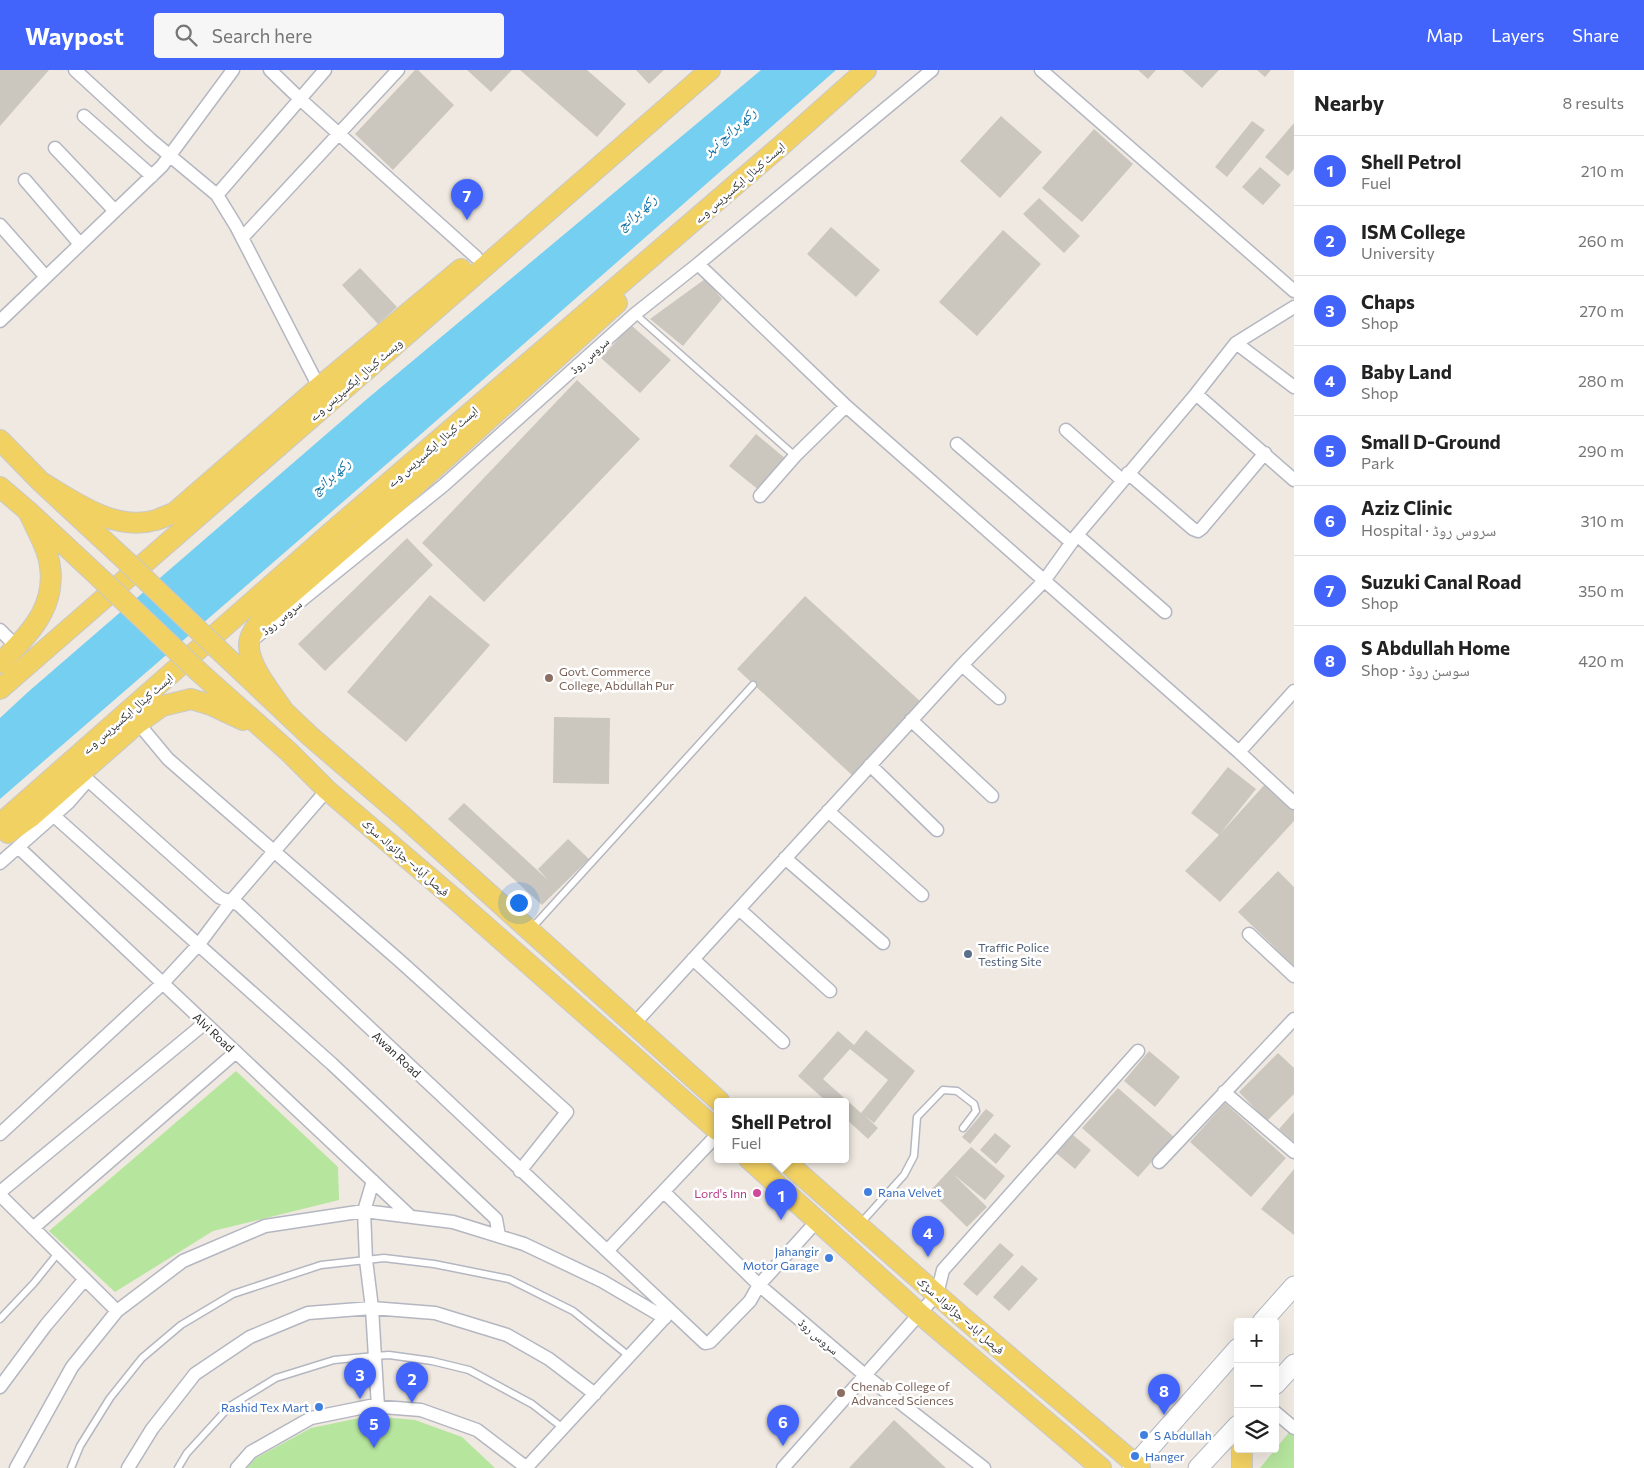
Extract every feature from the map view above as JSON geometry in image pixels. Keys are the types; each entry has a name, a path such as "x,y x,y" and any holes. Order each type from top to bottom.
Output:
{"main road":[{"name":"ویسٹ کینال ایکسپریس وے","path":"0,689 710,70"},
{"name":"ایسٹ کینال ایکسپریس وے","path":"12,835 335,529 783,144 866,70"},
{"path":"283,710 254,666 249,643 253,632 268,612 397,502 601,319 783,144"},
{"path":"41,482 91,512 113,520 136,522 154,520 174,513 319,388 476,257 601,165"},
{"path":"0,440 41,482 283,710 716,1098"},
{"name":"فیصل آباد– جڑانوالہ سڑک","path":"0,488 28,511 327,790 456,900 714,1127"},
{"path":"0,663 32,630 44,611 50,590 50,570 46,551 28,511"},
{"path":"12,835 84,777 138,723 162,706 191,699 211,705 262,728"},
{"name":"فیصل آباد– جڑانوالہ سڑک","path":"753,1163 816,1222 920,1314 1101,1468"},
{"name":"فیصل آباد– جڑانوالہ سڑک","path":"788,1163 1136,1467"},
{"path":"1242,1453 1242,1468"}],"street":[{"path":"75,70 170,156 217,194 242,238 319,388"},
{"path":"0,321 152,176 170,156 233,70"},
{"path":"270,70 338,134 476,257"},
{"path":"217,194 325,70"},
{"path":"242,238 398,70"},
{"name":"سروس روڈ","path":"249,643 444,485 635,314 932,70"},
{"path":"1042,70 1294,291"},
{"path":"84,116 152,176"},
{"path":"55,148 115,211"},
{"path":"25,180 80,244"},
{"path":"0,225 46,276"},
{"path":"698,264 846,406 1240,752 1294,803"},
{"path":"634,1024 962,664 1044,581 1074,539 1125,476 1196,394 1236,343 1294,307"},
{"path":"1236,343 1294,388"},
{"path":"1196,394 1294,480"},
{"path":"760,496 795,456 846,406"},
{"path":"1066,430 1193,530 1198,531 1265,453"},
{"path":"957,444 1166,612"},
{"path":"0,630 17,647 0,659"},
{"path":"962,664 1000,698"},
{"path":"1240,752 1294,691"},
{"path":"911,720 992,796"},
{"path":"138,723 168,759 400,961 567,1112 520,1171"},
{"path":"870,765 937,830"},
{"path":"0,863 12,835 54,815 84,777"},
{"name":"Awan Road","path":"84,777 219,897 225,900 232,900 239,905 607,1251 668,1314 705,1342 708,1343 750,1301 760,1285"},
{"path":"0,1134 163,984 199,944 232,900 327,790"},
{"path":"828,812 922,895"},
{"path":"54,815 332,1064 496,1219 499,1236"},
{"name":"Alvi Road","path":"12,835 163,984 410,1216"},
{"path":"785,858 883,943"},
{"path":"738,910 830,992"},
{"path":"1248,934 1294,976"},
{"path":"693,959 783,1042"},
{"path":"1159,1162 1294,1019"},
{"path":"118,1312 0,1193 205,1023"},
{"path":"783,1468 920,1314 936,1294 943,1270 1138,1051"},
{"path":"33,1228 236,1052"},
{"path":"1224,1092 1294,1152"},
{"path":"607,1251 714,1138"},
{"path":"373,1181 364,1211 378,1407"},
{"name":"سروس روڈ","path":"664,1192 760,1285 866,1376 984,1468"},
{"path":"16,1468 72,1367 118,1312 183,1260 265,1226 364,1211 453,1222 524,1244 668,1314 526,1468 477,1430 421,1410 370,1406 311,1418 251,1452 237,1468"},
{"path":"760,1285 816,1222"},
{"path":"0,1387 46,1325 85,1279"},
{"path":"1266,1318 1294,1286"},
{"path":"128,1468 152,1429 195,1374 250,1336 308,1313 372,1308 435,1312 507,1335 549,1358 595,1394"},
{"path":"1136,1467 1234,1353"},
{"path":"1279,1381 1294,1364"},
{"path":"1279,1415 1294,1428"},
{"path":"1198,1468 1234,1429"}],"lane":[{"path":"635,314 795,456"},
{"path":"530,930 753,686"},
{"path":"859,1225 904,1175 914,1156 918,1118 943,1090 958,1091 974,1104 976,1111 963,1128"},
{"path":"0,1319 34,1283 58,1253"},
{"path":"71,1468 80,1446 116,1391 142,1358 181,1325 233,1294 321,1265 384,1258 434,1264 509,1279 572,1311 629,1356"},
{"path":"178,1468 187,1453 230,1406 276,1378 334,1360 389,1355 432,1361 469,1370 532,1404 562,1428"}],"green space":[{"path":"236,1071 338,1167 339,1200 213,1231 115,1292 49,1231"},
{"path":"369,1416 415,1420 462,1437 495,1468 247,1468 256,1458 311,1428"},
{"path":"1291,1430 1294,1433 1294,1468 1260,1468 1272,1453 1279,1453 1279,1445"}],"water":[{"path":"761,70 836,70 404,449 0,799 0,718 367,399"}],"building":[{"path":"0,70 49,70 0,126"},
{"path":"415,70 418,70 454,105 393,170 355,134"},
{"path":"467,70 512,70 491,92"},
{"path":"520,70 587,70 626,104 597,137"},
{"path":"636,70 664,70 649,84"},
{"path":"1138,70 1156,70 1148,79"},
{"path":"1182,70 1219,70 1202,88"},
{"path":"1257,70 1271,70 1265,77"},
{"path":"1001,116 1042,152 1000,198 960,161"},
{"path":"1252,121 1265,130 1227,177 1215,167"},
{"path":"1294,123 1294,169 1288,176 1265,157"},
{"path":"1094,129 1133,164 1082,222 1042,188"},
{"path":"1260,167 1281,185 1263,205 1242,187"},
{"path":"1039,198 1080,236 1064,253 1023,214"},
{"path":"831,227 880,270 856,297 807,254"},
{"path":"1003,230 1041,264 977,336 939,302"},
{"path":"360,268 397,307 378,324 342,285"},
{"path":"705,279 722,299 683,346 650,319"},
{"path":"631,325 671,360 640,393 601,358"},
{"path":"577,380 640,439 484,602 422,543"},
{"path":"756,434 786,459 760,491 729,466"},
{"path":"407,538 433,565 325,671 298,644"},
{"path":"430,595 490,645 406,742 347,692"},
{"path":"805,596 921,702 853,776 737,669"},
{"path":"554,717 610,718 609,784 553,783"},
{"path":"1228,767 1256,789 1220,834 1267,782 1294,807 1294,821 1220,902 1185,871 1219,835 1191,813"},
{"path":"464,803 548,880 538,869 568,839 589,859 542,905 448,819"},
{"path":"1278,871 1294,887 1294,966 1238,912"},
{"path":"866,1030 915,1071 874,1123 865,1116 878,1128 868,1139 849,1122 849,1102 861,1113 888,1080 850,1049 823,1079 844,1098 823,1098 798,1076 838,1031 854,1045"},
{"path":"1149,1051 1180,1077 1155,1107 1124,1081"},
{"path":"1278,1053 1294,1068 1294,1094 1267,1121 1239,1092"},
{"path":"1118,1088 1174,1137 1138,1177 1082,1128"},
{"path":"1225,1103 1286,1158 1251,1197 1190,1142"},
{"path":"986,1109 994,1115 970,1144 962,1137"},
{"path":"1294,1112 1294,1142 1279,1129"},
{"path":"995,1133 1011,1146 996,1164 980,1150"},
{"path":"1073,1135 1091,1150 1075,1169 1056,1153"},
{"path":"971,1147 1005,1176 985,1200 953,1174 987,1207 967,1227 930,1191"},
{"path":"1294,1169 1294,1235 1261,1209"},
{"path":"1000,1243 1014,1255 977,1296 963,1284"},
{"path":"1022,1265 1038,1279 1009,1311 993,1297"},
{"path":"894,1420 946,1468 849,1468"}],"place":[{"name":"Suzuki Canal Road","path":"467,220"},
{"name":"Govt. Commerce College, Abdullah Pur","path":"549,678"},
{"name":"Traffic Police Testing Site","path":"968,954"},
{"name":"Rana Velvet","path":"868,1192"},
{"name":"Lord's Inn","path":"757,1193"},
{"name":"Shell Petrol","path":"781,1220"},
{"name":"Baby Land","path":"928,1257"},
{"name":"Jahangir Motor Garage","path":"829,1258"},
{"name":"Chenab College of Advanced Sciences","path":"841,1393"},
{"name":"Chaps","path":"360,1399"},
{"name":"ISM College","path":"412,1403"},
{"name":"Rashid Tex Mart","path":"319,1407"},
{"name":"S Abdullah Home","path":"1164,1415"},
{"name":"S Abdullah","path":"1144,1435"},
{"name":"Aziz Clinic","path":"783,1446"},
{"name":"Small D-Ground","path":"374,1448"},
{"name":"Hanger","path":"1135,1456"}],"water label":[{"name":"رکھ برانچ نہر","path":"729,131"},
{"name":"رکھ برانچ","path":"636,212"},
{"name":"رکھ برانچ","path":"330,476"}]}
